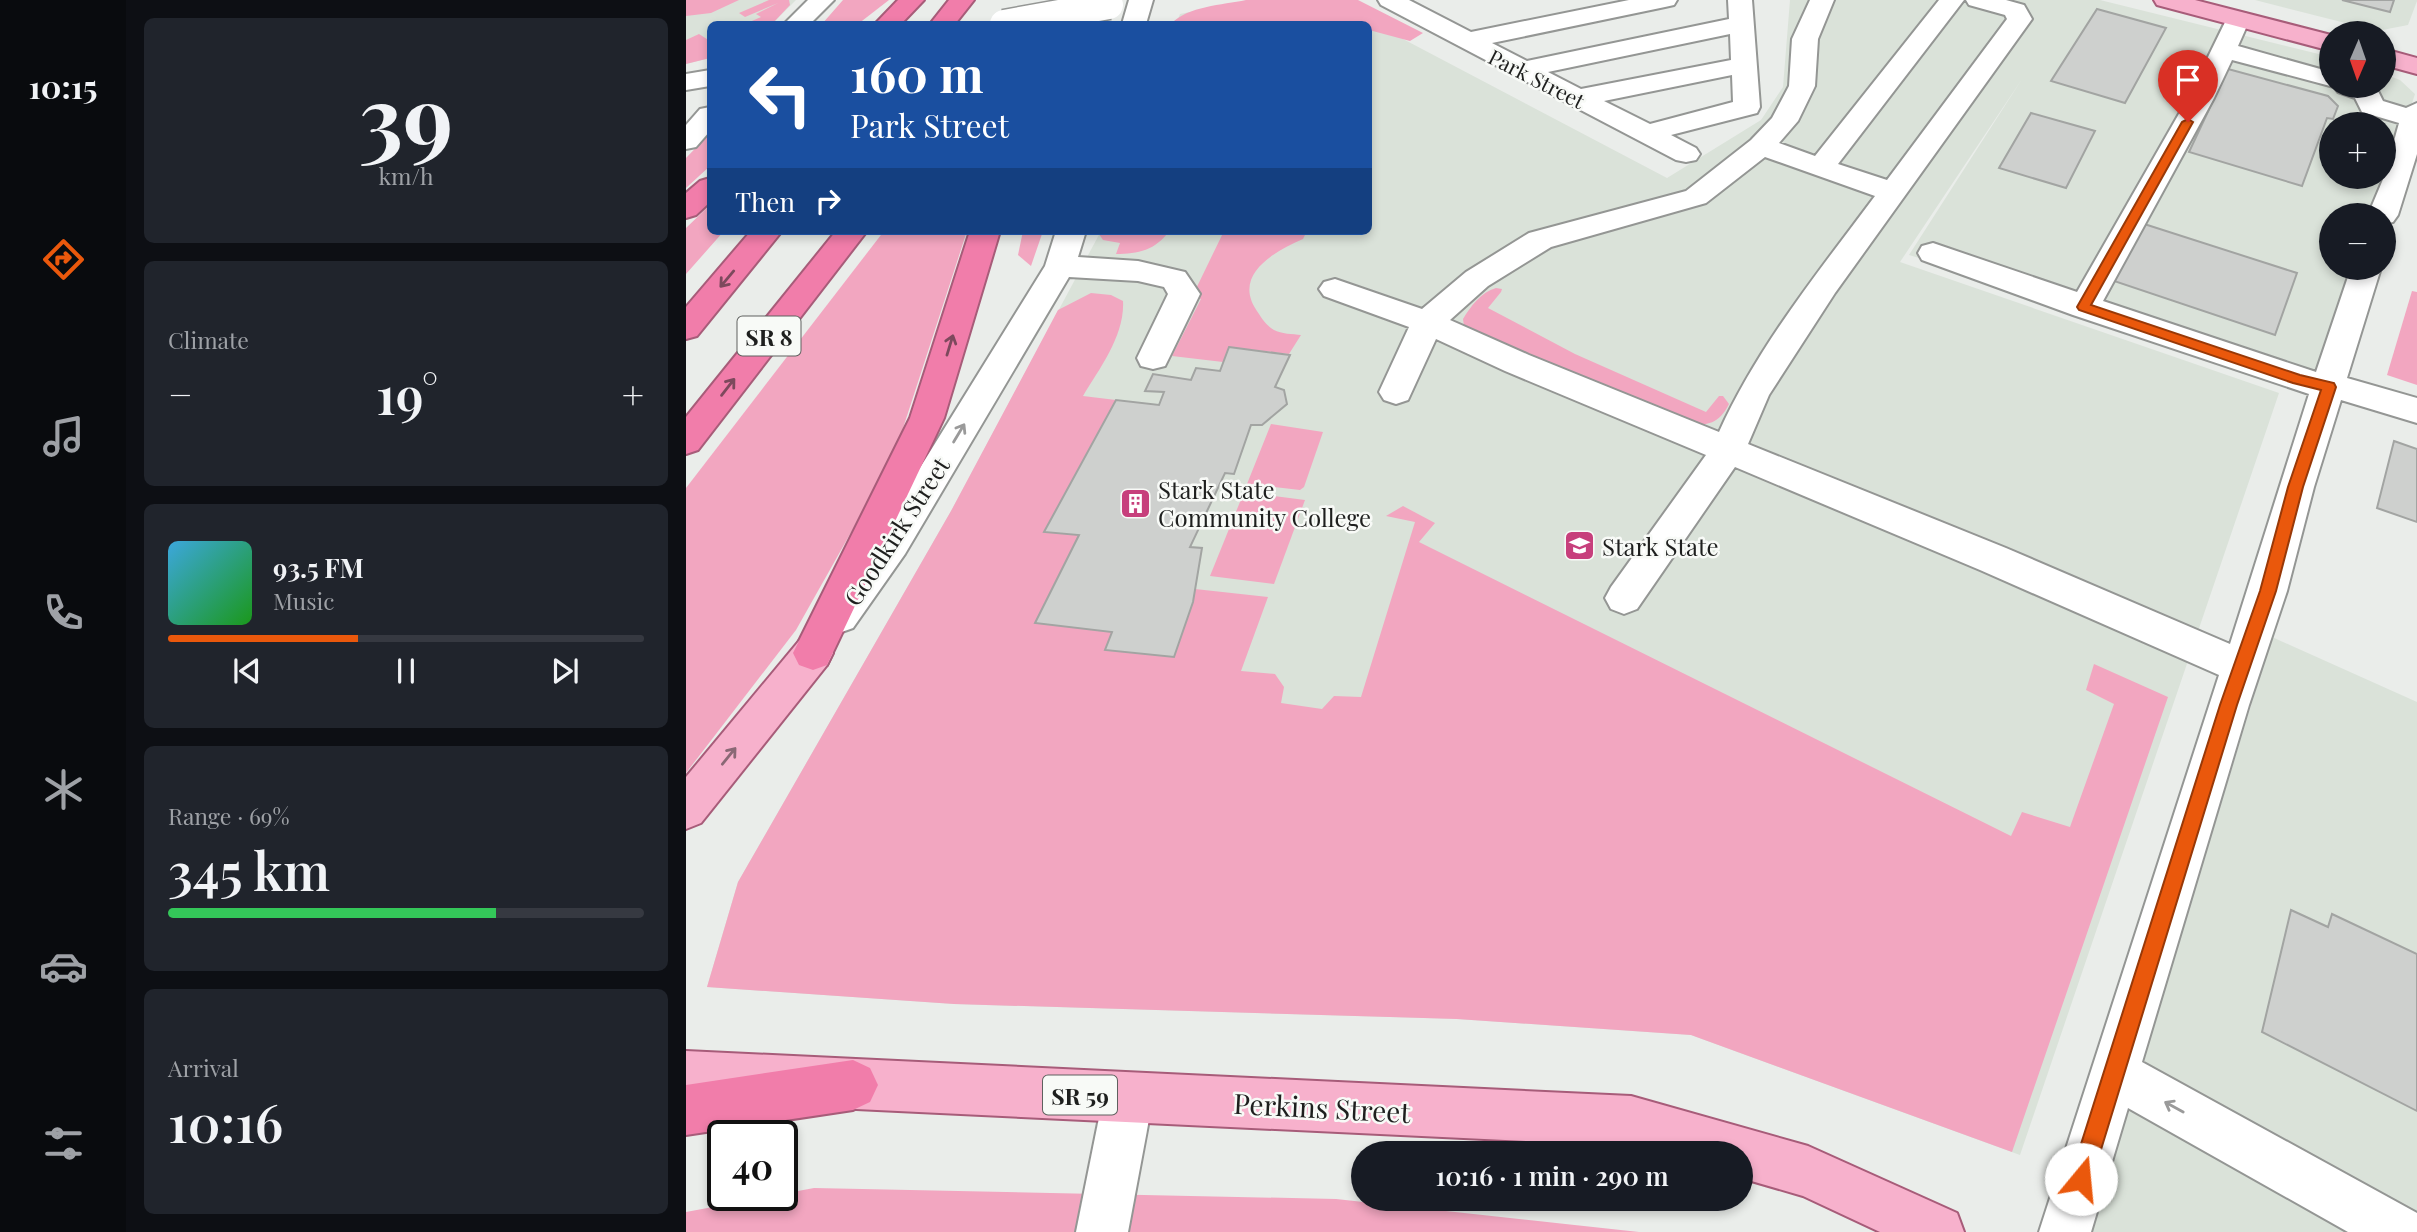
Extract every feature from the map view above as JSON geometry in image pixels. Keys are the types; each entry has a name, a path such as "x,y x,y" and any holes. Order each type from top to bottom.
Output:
{"highway":[{"path":"890,21 912,0"},
{"path":"944,21 962,0"},
{"path":"1017,21 1034,0"},
{"path":"1058,21 1071,0"},
{"path":"686,209 707,190"},
{"name":"SR 8","path":"686,328 765,235"},
{"name":"SR 8","path":"686,441 849,235"},
{"path":"814,653 927,418 984,235"},
{"path":"686,1110 853,1085"}],"main road":[{"path":"2166,0 2319,40"},
{"path":"2396,60 2417,66"},
{"name":"Goodkirk Street","path":"686,809 814,653"},
{"name":"Perkins Street","path":"686,1076 1631,1121 1808,1172 1938,1232"}],"street":[{"path":"799,21 822,0"},
{"path":"1020,21 1133,0"},
{"path":"1135,21 1141,0"},
{"name":"Park Street","path":"1390,0 1686,154"},
{"path":"1466,41 1665,0"},
{"path":"1821,167 1952,0"},
{"path":"1623,598 1728,450 1754,392 1824,286 2020,19 2015,10 1978,0"},
{"path":"1396,392 1427,322 1477,279 1540,240 1696,197 1761,146 1784,121 1802,86 1805,39 1826,3"},
{"path":"1521,70 1741,12 1747,107 1645,134"},
{"path":"2084,307 2201,98 2238,19"},
{"path":"2223,50 2319,77"},
{"path":"1576,98 1744,65"},
{"path":"686,82 707,78"},
{"path":"2369,98 2371,106 2416,115 2409,160 2389,203"},
{"path":"686,141 707,119"},
{"path":"1761,146 1892,192"},
{"name":"Goodkirk Street","path":"814,653 892,544 1060,267 1070,235"},
{"path":"1933,253 2298,380 2365,393 2417,411"},
{"path":"1060,267 1139,271 1174,279 1184,294 1153,358"},
{"path":"2065,1232 2268,591 2296,487 2363,280"},
{"path":"1335,289 1427,322 1517,363 2242,667"},
{"path":"2114,1073 2400,1232"},
{"path":"1102,1232 1128,1098"}],"shaded area":[{"path":"686,0 796,0 775,21 707,21 707,59 686,64"},
{"path":"686,0 739,0 711,13 686,16"},
{"path":"769,0 789,0 790,5 775,21 752,21 761,17 756,14 778,3 745,17 739,13"},
{"path":"843,0 889,0 862,21 825,21"},
{"path":"1246,0 1358,0 1423,33 1410,41 1372,31 1372,21 1174,21 1187,13"},
{"name":"Stark State","path":"1250,0 1329,0 1369,21 1177,21 1180,14"},
{"name":"Stark State","path":"1790,0 2100,0 2319,54 2319,98 2396,98 2396,78 2415,94 2396,151 2396,112 2319,112 2319,189 2384,189 2379,203 2319,203 2319,280 2354,280 2322,378 1909,255 2022,79 1900,262 2279,393 2020,1155 1691,1035 1457,1019 954,1004 707,987 738,882 951,511 1099,235 1372,235 1372,23 1667,178 1761,120 1783,87"},
{"path":"2255,0 2417,0 2408,25 2396,27 2396,21 2338,21"},
{"path":"699,34 707,39 707,59 686,64 686,40"},
{"path":"707,136 707,169 686,188 686,158"},
{"path":"707,208 707,235 720,235 686,274 686,228"},
{"path":"881,235 966,235 894,456 796,630 686,773 686,488"},
{"path":"1022,235 1042,235 1031,266 1018,255"},
{"path":"1100,235 1166,235 1152,247 1132,253 1116,254 1120,243 1103,240"},
{"path":"1222,235 1305,235 1303,239 1268,258 1252,277 1249,288 1251,300 1270,327 1280,332 1301,335 1289,354 1229,347 1223,362 1172,356 1201,299 1192,297"},
{"path":"1496,288 1502,289 1501,292 1488,308 1575,354 1706,412 1719,396 1723,396 1729,404 1721,416 1712,422 1687,426 1472,333 1464,326 1463,319 1481,296"},
{"path":"2412,291 2417,292 2417,385 2387,375"},
{"path":"1091,293 1111,295 1123,301 1123,314 1116,339 1083,396 1116,400 1045,531 1079,535 1036,623 1112,632 1105,650 1174,657 1195,589 1268,597 1241,671 1275,674 1284,687 1281,703 1322,709 1334,696 1361,697 1415,522 1386,516 1403,506 1435,523 1419,542 2011,836 2022,812 2070,827 2114,704 2086,690 2094,664 2168,697 2012,1152 1691,1035 1457,1019 954,1004 707,987 738,882 951,511 1058,310"},
{"path":"1271,424 1323,432 1304,487 1300,490 1247,484"},
{"path":"1244,492 1305,500 1274,584 1210,576"},
{"path":"2272,637 2417,702 2417,1232 2090,1232"},
{"path":"814,1188 1336,1199 1351,1201 1351,1211 1446,1211 1639,1232 686,1232 686,1212 707,1208 707,1211 798,1211 798,1191"}],"building":[{"path":"2342,0 2394,0 2390,12"},
{"path":"2097,9 2166,28 2125,103 2051,81"},
{"path":"2228,69 2319,94 2319,98 2330,98 2338,106 2336,112 2319,112 2319,140 2302,186 2189,152"},
{"path":"2031,113 2095,131 2066,188 1999,168"},
{"path":"2138,222 2297,273 2275,335 2111,280"},
{"name":"Stark State Community College","path":"1229,347 1290,355 1275,387 1284,390 1287,404 1262,425 1251,425 1234,474 1225,473 1190,547 1202,548 1193,602 1174,657 1105,650 1112,632 1035,623 1079,535 1044,532 1116,400 1159,405 1164,392 1145,391 1153,374 1191,380 1196,368 1220,371"},
{"path":"2394,441 2417,449 2417,522 2377,508"},
{"path":"2291,910 2328,927 2332,914 2417,954 2417,1111 2262,1032"}],"place":[{"name":"Stark State Community College","path":"1135,503"},
{"name":"Stark State","path":"1579,546"}],"route":[{"path":"2081,1179 2228,705 2268,591 2296,487 2329,387 2298,380 2084,307 2188,122"}]}
